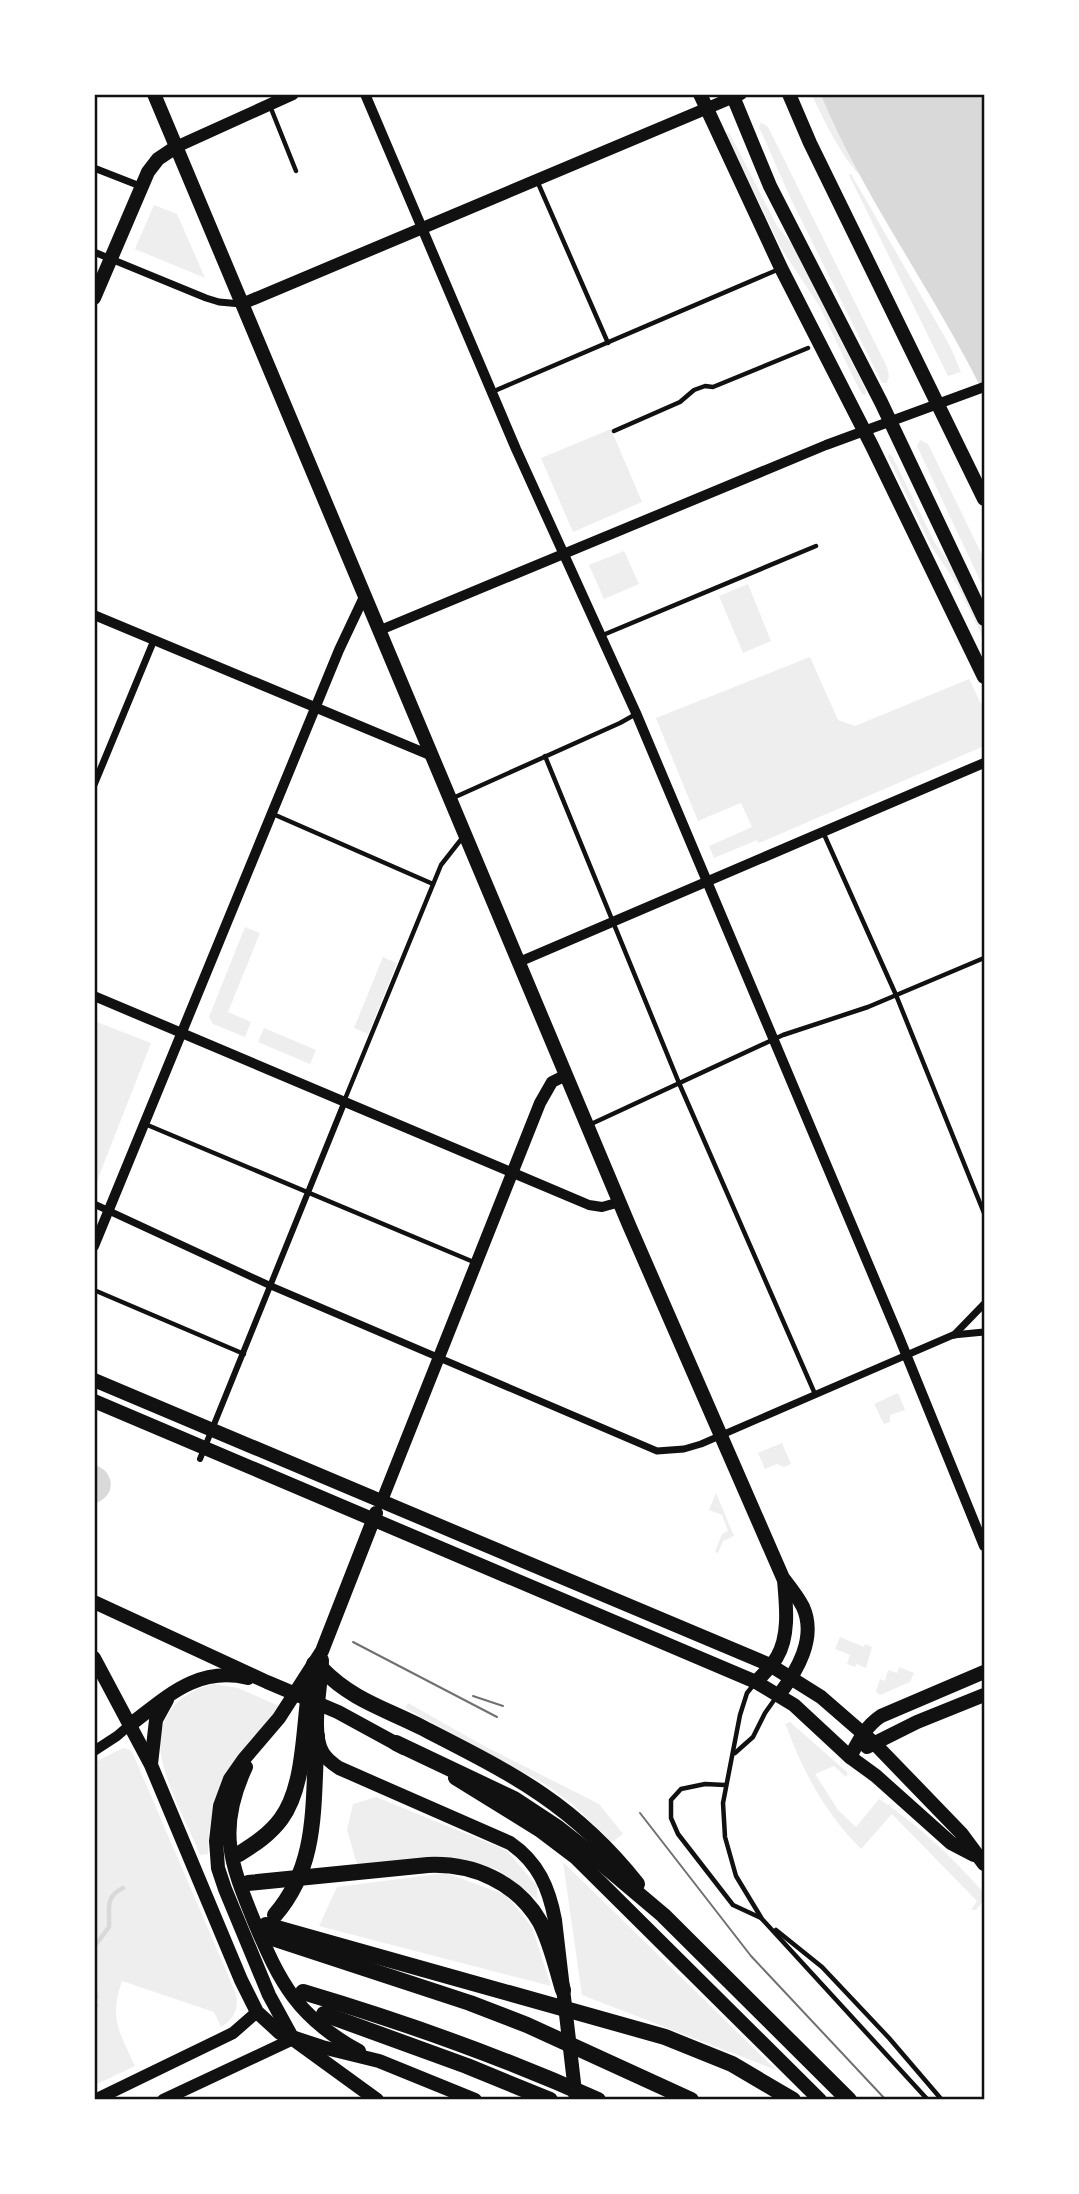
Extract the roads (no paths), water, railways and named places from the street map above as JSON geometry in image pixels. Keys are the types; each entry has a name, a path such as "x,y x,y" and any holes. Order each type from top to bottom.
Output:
{"highway":[{"path":"228,1849 270,1831 280,1821 292,1799 299,1768 308,1685 319,1662 353,1696 409,1721 523,1780 575,1818 614,1874"},
{"path":"274,1929 298,1883 308,1853 317,1736"},
{"path":"396,1743 514,1799 558,1828 663,1915 849,2099"},
{"path":"248,1883 448,1864 476,1870 487,1874 517,1895 534,1914 546,1936 563,1990"},
{"path":"274,1929 654,2034 701,2051 793,2099"},
{"path":"274,1929 527,2025 691,2099"},
{"path":"303,1992 450,2039 520,2065 598,2099"},
{"path":"317,2016 467,2066 550,2099"}],"main road":[{"path":"154,94 620,1202 783,1578 802,1605 806,1616 804,1648 799,1665 779,1695"},
{"path":"94,298 140,186 158,159 176,147 293,94"},
{"path":"789,94 810,143 985,499"},
{"path":"242,304 537,179 703,101 735,95 770,186 890,421 985,619"},
{"path":"703,101 781,268 985,677"},
{"path":"475,2099 379,2061 340,2041 317,2016 291,1997 273,1966 233,1869 228,1849 232,1805 253,1749 319,1662 373,1520 544,1095 552,1082 566,1074"},
{"path":"94,1380 770,1665 821,1697 868,1738 961,1833 981,1860"},
{"path":"94,1401 203,1454 373,1520 756,1682 794,1705 951,1843 981,1860"},
{"path":"756,1682 778,1656 785,1630 783,1578"},
{"path":"94,1602 338,1712 396,1743"},
{"path":"94,1658 151,1765 188,1851 261,2005 293,2039 377,2099"},
{"path":"319,1662 317,1736 323,1754 340,1768 500,1837 517,1847 545,1882 551,1900 576,2099"},
{"path":"868,1738 871,1723 881,1716 985,1672"},
{"path":"131,1724 185,1684 210,1676 236,1675 272,1684"},
{"path":"151,1765 156,1720 172,1693"},
{"path":"850,1757 868,1738 916,1723 985,1695"},
{"path":"95,2099 233,2033 261,2005 265,1986 218,1868 228,1849"},
{"path":"614,1874 820,2099"},
{"path":"163,2099 293,2039 379,2061"}],"street":[{"path":"365,94 492,392 636,713 985,1546"},
{"path":"94,168 140,186"},
{"path":"94,252 206,298 242,304"},
{"path":"378,631 864,430 985,387"},
{"path":"94,1246 315,707 364,597"},
{"path":"94,615 432,756"},
{"path":"94,785 154,640"},
{"path":"519,962 985,762"},
{"path":"94,996 589,1205 601,1207 620,1202"},
{"path":"203,1454 345,1101"},
{"path":"94,1204 271,1286 657,1451 684,1449 720,1435 953,1335 985,1332"},
{"path":"953,1335 985,1304"},
{"path":"94,1751 131,1724"}],"lane":[{"path":"269,105 296,171"},
{"path":"537,179 608,343"},
{"path":"492,392 781,268"},
{"path":"614,431 680,402 694,390 705,386 713,387 808,348"},
{"path":"603,636 816,546"},
{"path":"450,799 620,723 636,713"},
{"path":"545,756 679,1083 815,1394"},
{"path":"271,813 433,884"},
{"path":"823,831 896,995 985,1213"},
{"path":"345,1101 441,865 466,834"},
{"path":"588,1125 773,1040 896,995 985,958"},
{"path":"145,1124 477,1263"},
{"path":"94,1290 244,1354"},
{"path":"756,1682 747,1693 740,1715 734,1754 725,1785 723,1826 730,1859 743,1891 762,1919 928,2099"},
{"path":"734,1754 753,1737 765,1713 779,1695"},
{"path":"725,1785 705,1784 681,1789 671,1800 671,1818 678,1834 733,1905 762,1919 822,1967 942,2099"}],"waterway":[{"path":"97,1943 109,1927 110,1900 123,1888"},
{"path":"94,1985 96,1997"},
{"path":"94,2009 96,2005"}],"tram line":[{"path":"353,1642 497,1717"},
{"path":"473,1696 503,1706"},
{"path":"640,1813 751,1956 886,2100"}]}
